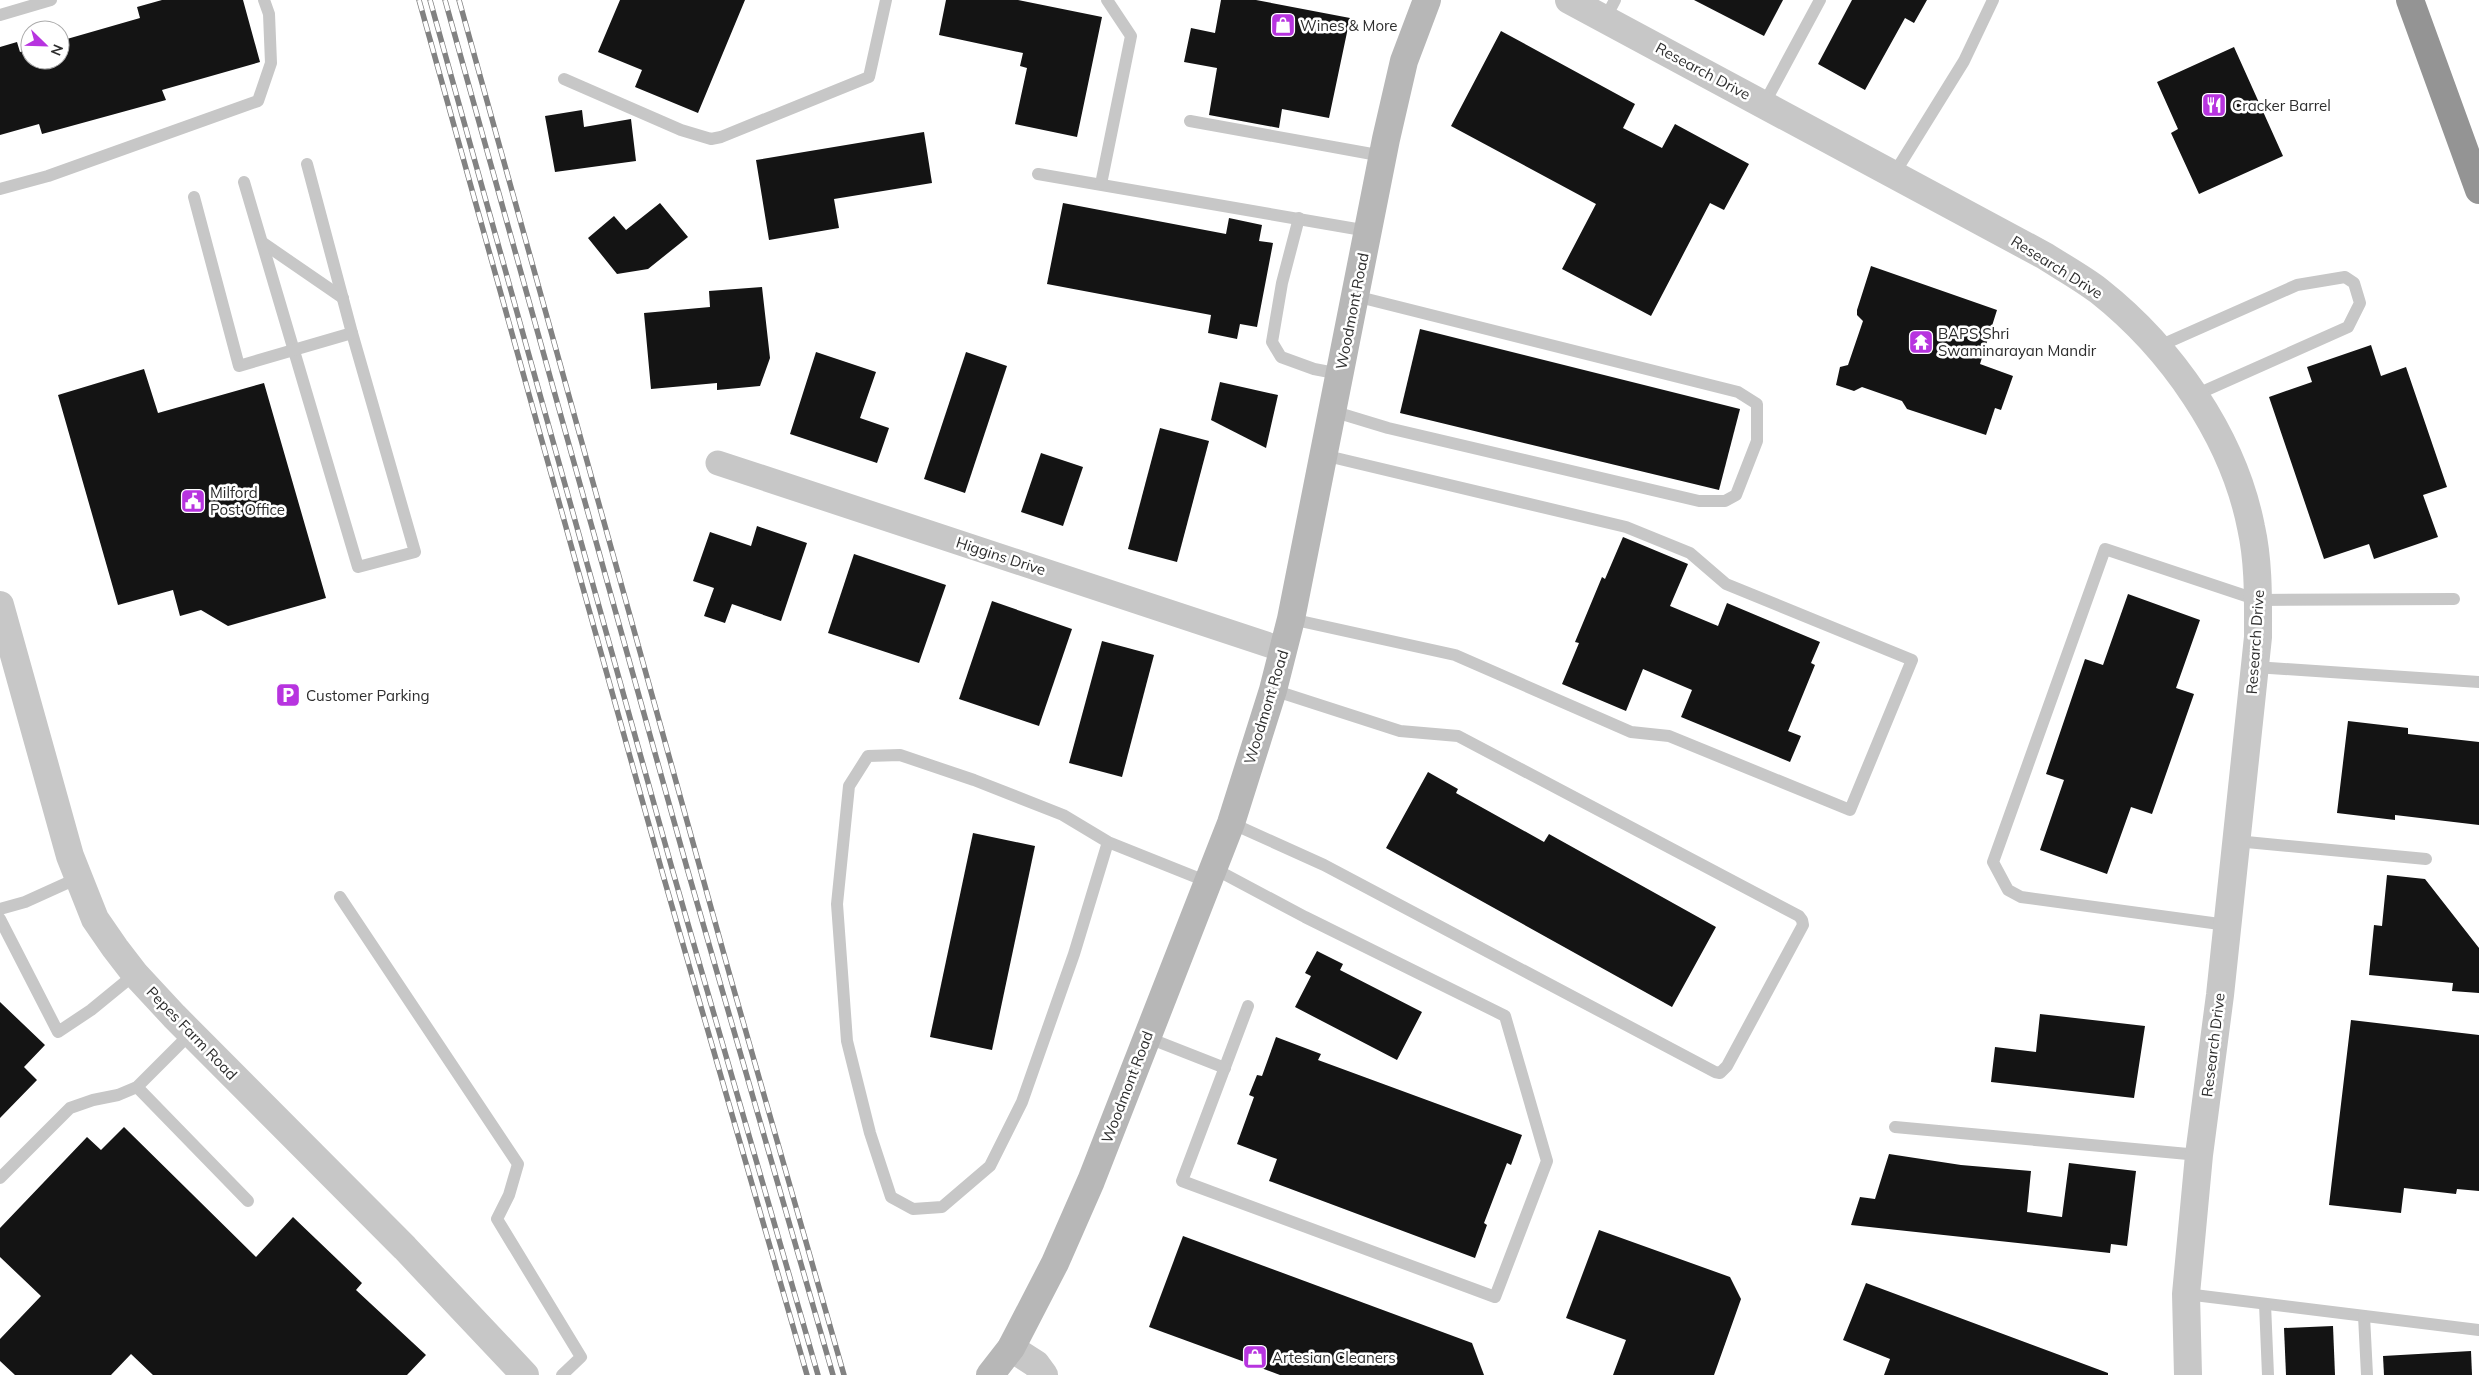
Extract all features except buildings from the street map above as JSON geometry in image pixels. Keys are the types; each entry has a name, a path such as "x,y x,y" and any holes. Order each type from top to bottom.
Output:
{"highway":[{"path":"2410,0 2479,190"}],"main road":[{"name":"Woodmont Road","path":"990,1375 1011,1348 1067,1236 1231,823 1284,650 1383,156 1404,62 1427,0"}],"street":[{"name":"Research Drive","path":"1569,0 1610,10 1764,104 2044,256 2091,286 2157,347 2212,425 2236,475 2251,526 2258,577 2258,637 2227,925 2199,1156 2186,1294 2188,1375"},
{"name":"Higgins Drive","path":"718,462 1284,650"},
{"name":"Pepes Farm Road","path":"0,605 78,878 96,919 135,974 191,1033 412,1254 525,1375"},
{"path":"1011,1348 1036,1364 1044,1375"}],"lane":[{"path":"0,15 51,0"},
{"path":"0,189 48,176 258,101 271,63 269,14 264,0"},
{"path":"564,79 681,130 711,140 869,77 886,0"},
{"path":"1101,184 1130,36 1107,0"},
{"path":"1764,104 1820,0"},
{"path":"1894,174 1964,61 1993,0"},
{"path":"1190,120 1383,156"},
{"path":"244,182 358,567 415,552 342,298 307,164"},
{"path":"1038,174 1368,231"},
{"path":"194,197 239,366 352,333"},
{"path":"1299,218 1282,283 1272,342 1281,357 1314,369 1340,374"},
{"path":"263,243 342,298"},
{"path":"2157,347 2297,285 2345,277 2354,283 2360,303 2348,326 2193,396"},
{"path":"1332,411 1388,428 1699,501 1725,501 1736,494 1757,441 1757,404 1738,392 1355,296"},
{"path":"1291,619 1455,655 1631,732 1669,736 1850,810 1912,660 1726,584 1690,553 1626,527 1323,455"},
{"path":"2227,925 2021,897 2008,890 1993,862 2105,549 2258,600 2454,599"},
{"path":"2255,667 2479,682"},
{"path":"1231,823 1324,864 1715,1072 1720,1072 1727,1066 1803,925 1799,916 1458,736 1400,731 1273,690"},
{"path":"1108,842 1074,954 1022,1102 990,1166 942,1207 913,1209 891,1197 870,1133 847,1041 837,904 849,786 868,756 900,755 1063,815 1108,842 1211,875 1305,917 1505,1016 1547,1161 1495,1297 1182,1181 1248,1006"},
{"path":"2236,841 2426,859"},
{"path":"0,909 25,902 78,878"},
{"path":"340,897 518,1164 509,1195 497,1219 581,1357 562,1375"},
{"path":"0,919 58,1032 91,1010 135,974"},
{"path":"0,1178 70,1108 137,1088 191,1033"},
{"path":"1146,1037 1225,1068"},
{"path":"137,1088 248,1201"},
{"path":"1896,1127 2199,1156"},
{"path":"2186,1294 2479,1330"},
{"path":"2265,1304 2268,1375"},
{"path":"2364,1316 2367,1375"}],"railway":[{"path":"419,0 663,875 807,1375"},
{"path":"430,0 673,872 818,1375"},
{"path":"445,0 687,868 833,1375"},
{"path":"459,0 730,976 844,1375"}],"place":[{"name":"Wines & More","path":"1283,25"},
{"name":"Cracker Barrel","path":"2214,105"},
{"name":"BAPS Shri Swaminarayan Mandir","path":"1921,342"},
{"name":"Milford Post Office","path":"193,501"},
{"name":"Customer Parking","path":"288,695"},
{"name":"Artesian Cleaners","path":"1255,1357"}]}
